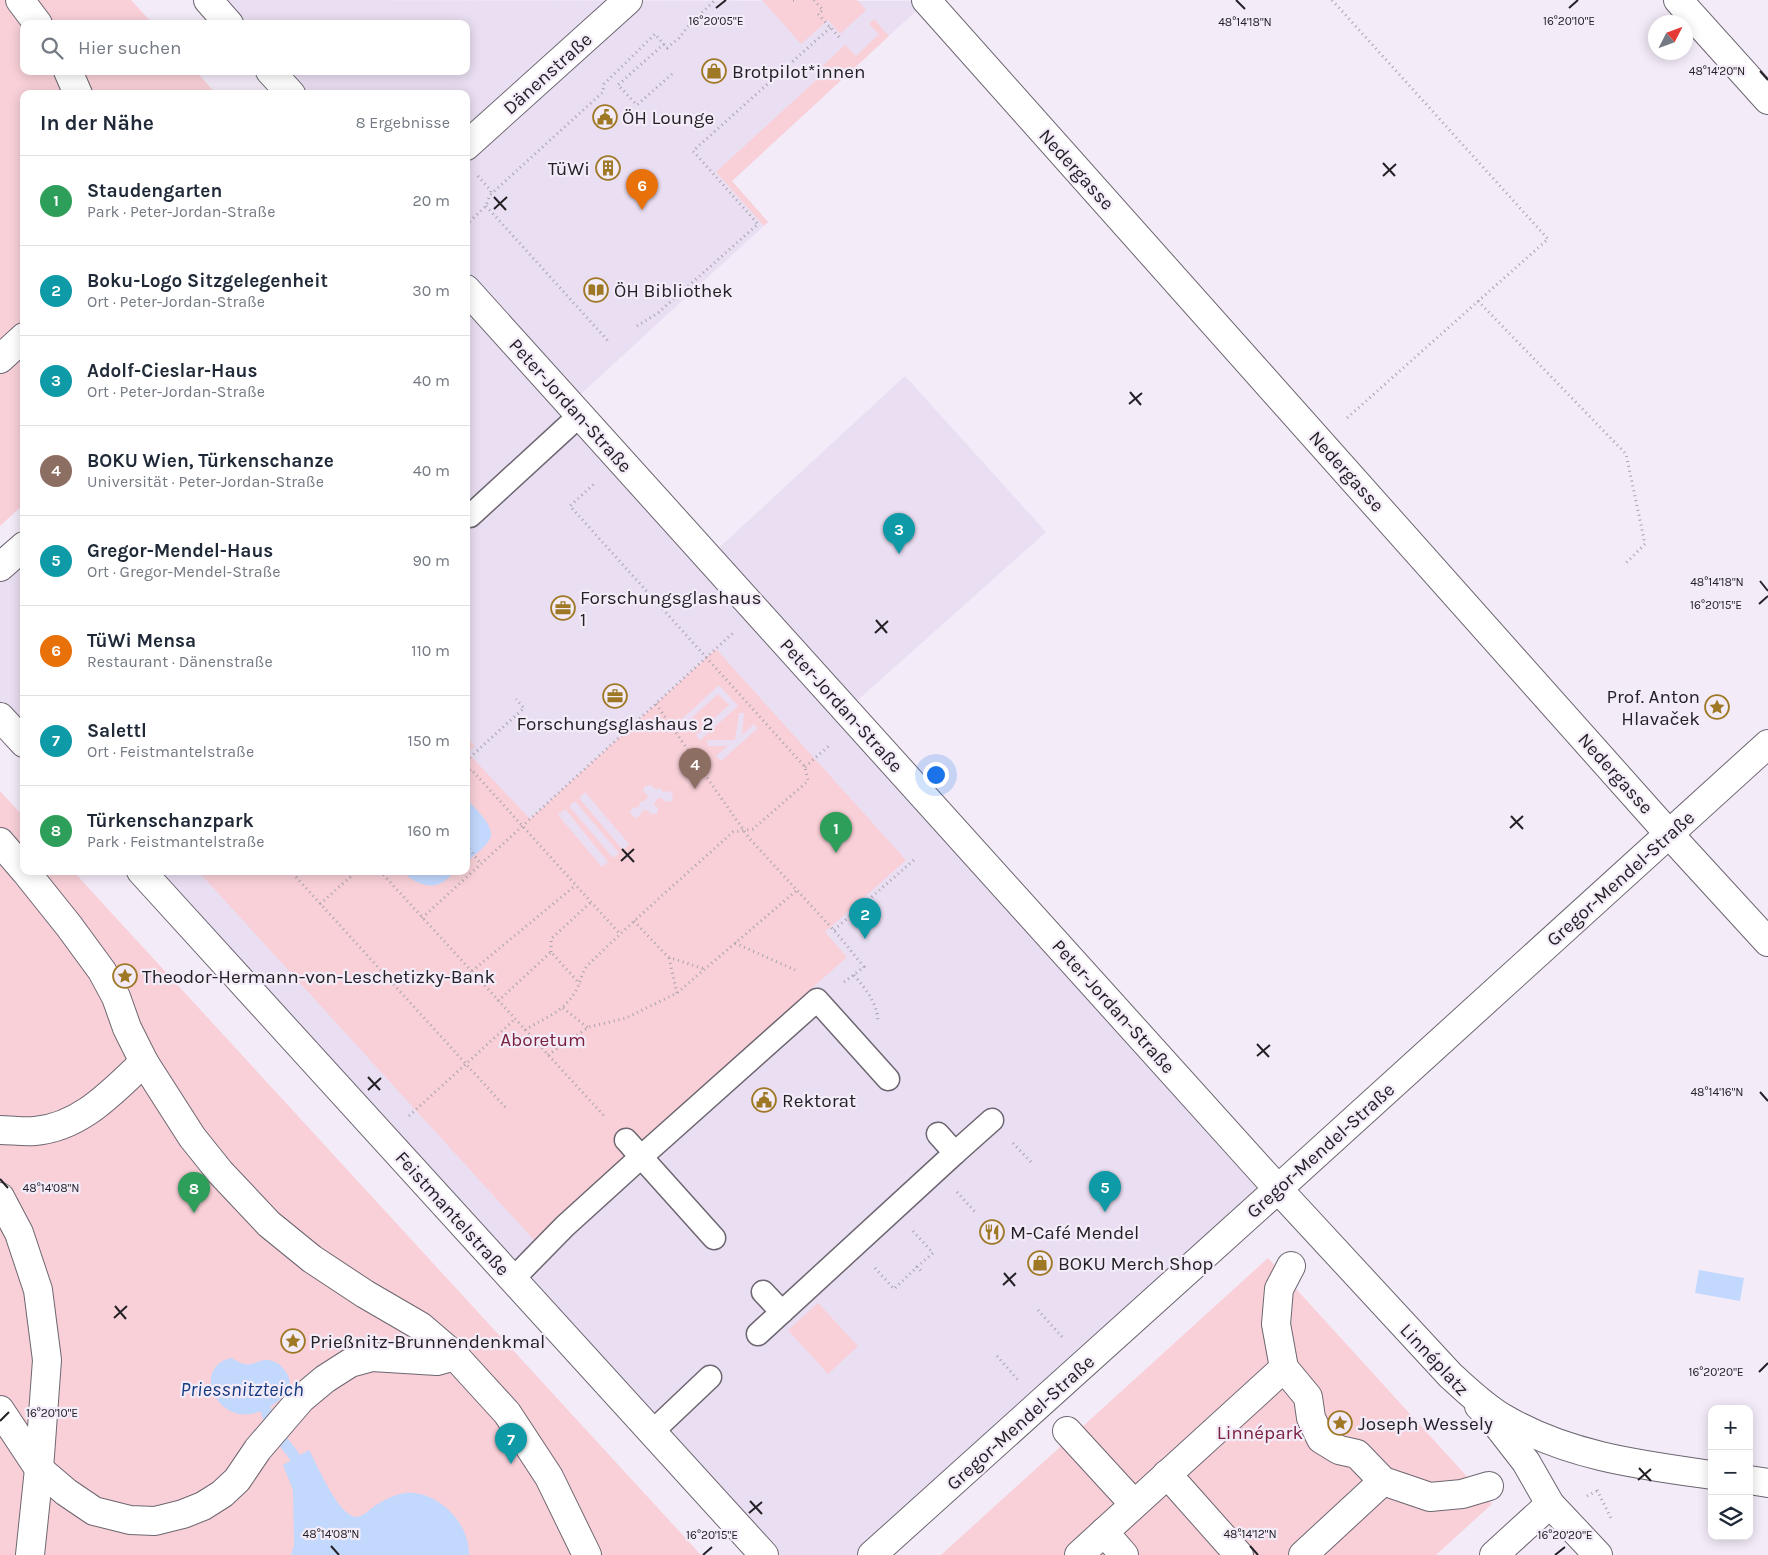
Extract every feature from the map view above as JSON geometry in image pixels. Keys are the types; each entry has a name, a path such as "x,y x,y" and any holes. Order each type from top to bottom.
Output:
{"street":[{"path":"20,0 35,20"},
{"path":"208,0 226,20"},
{"name":"Dänenstraße","path":"470,159 628,0"},
{"name":"Nedergasse","path":"926,0 1669,834 1768,942"},
{"path":"1678,0 1768,100"},
{"path":"70,75 76,90"},
{"path":"274,75 287,90"},
{"name":"Peter-Jordan-Straße","path":"470,293 1278,1189"},
{"path":"0,359 20,341"},
{"path":"0,567 20,550"},
{"path":"0,717 20,739"},
{"name":"Gregor-Mendel-Straße","path":"872,1555 1768,744"},
{"path":"0,842 19,871"},
{"path":"23,875 69,926 102,971 116,997 127,1028 144,1062 192,1137 220,1172 269,1224 312,1259 365,1294 420,1326 455,1356 507,1413 549,1477 586,1555"},
{"name":"Feistmantelstraße","path":"145,875 764,1555"},
{"path":"0,1130 36,1131 64,1124 81,1117 104,1100 144,1062"},
{"name":"Linnéplatz","path":"1278,1189 1498,1426 1526,1462 1550,1504"},
{"path":"0,1197 19,1233 38,1290 47,1360 39,1470 30,1555"},
{"path":"1290,1266 1279,1289 1276,1324 1284,1368 1308,1397 1311,1418 1321,1439 1339,1450 1357,1454 1383,1481 1430,1497 1462,1494 1489,1486"},
{"path":"0,1410 39,1470 66,1492 94,1511 130,1520 155,1521 183,1514 203,1506 222,1494 237,1480 258,1449 301,1399 325,1379 350,1363 372,1357 437,1361 455,1356"},
{"path":"1079,1555 1284,1368"},
{"path":"1451,1376 1482,1403 1503,1418 1529,1432 1560,1445 1648,1466 1708,1474"},
{"path":"1067,1431 1134,1504"},
{"path":"1167,1474 1239,1555"},
{"path":"1303,1555 1383,1481"},
{"path":"1753,1481 1768,1483"},
{"path":"1494,1555 1550,1504 1598,1555"},
{"path":"1104,1532 1124,1555"}],"lane":[{"path":"470,516 580,415"},
{"path":"513,1279 565,1226 640,1157 817,1000 888,1079"},
{"path":"758,1334 992,1120"},
{"path":"938,1134 955,1153"},
{"path":"626,1140 714,1238"},
{"path":"763,1292 782,1312"},
{"path":"652,1432 710,1377"}],"path":[{"path":"490,195 603,92 604,84 655,34 667,48 715,0"},
{"path":"814,0 823,10 818,14 840,38"},
{"path":"1332,0 1548,239 1347,418"},
{"path":"637,326 658,313 758,224 693,151 830,28"},
{"path":"664,44 618,85 637,105 672,74"},
{"path":"470,159 491,191 486,206 470,220"},
{"path":"486,206 609,342"},
{"path":"1478,300 1626,454 1645,544 1626,563"},
{"path":"524,1030 563,1008 580,984 585,968 733,832 753,830 808,781 806,767 570,506"},
{"path":"470,874 757,611"},
{"path":"470,757 524,708 516,699"},
{"path":"656,704 745,830 860,961"},
{"path":"470,770 620,934"},
{"path":"470,850 481,864"},
{"path":"834,930 915,860"},
{"path":"320,904 353,875"},
{"path":"384,875 626,1140"},
{"path":"422,918 469,875"},
{"path":"296,877 506,1108"},
{"path":"472,971 576,885"},
{"path":"548,1055 588,1028 626,1018 677,993 797,890"},
{"path":"580,984 551,952 551,939 591,902"},
{"path":"634,921 668,957 705,969"},
{"path":"735,943 795,970"},
{"path":"498,1001 551,952"},
{"path":"668,957 677,993"},
{"path":"563,1008 588,1028"},
{"path":"409,1116 515,1019"},
{"path":"953,1188 975,1212"},
{"path":"854,1246 894,1289 917,1267"},
{"path":"1038,1310 1064,1339"},
{"path":"997,1356 1020,1381"},
{"path":"1598,1455 1597,1491 1613,1523"}],"shaded area":[{"path":"205,0 927,1 732,181 768,222 570,404 709,557 905,376 1046,532 850,707 1278,1189 872,1555 764,1555 144,875 470,875 470,90 286,90 273,75 470,75 470,20 222,20"},
{"path":"20,550 20,740 0,718 0,567"}],"green space":[{"path":"0,0 131,0 149,20 20,20 20,75 199,75 213,90 20,90 20,508 0,526"},
{"path":"762,0 857,0 866,10 840,34 828,20 801,44"},
{"path":"874,19 889,36 732,181 768,222 764,226 716,172 823,74 819,69 845,45 856,56 879,34 869,24"},
{"name":"Aboretum","path":"716,649 906,860 825,932 847,957 654,1129 534,1240 202,875 470,875 470,755 530,819","holes":["719,685 738,706 700,740 696,735 729,705 718,694 686,723 682,719","739,713 744,713 742,735 754,724 758,728 721,761 716,756 728,746 708,746 707,740 735,740","651,785 655,789 660,788 663,792 669,791 673,795 672,801 666,802 661,798 657,799 654,804 658,808 657,814 651,814 647,810 642,811 640,816 635,818 630,813 632,808 639,807 640,802 645,801 648,796 643,791 645,786","585,792 629,844 623,850 579,798","575,801 619,853 613,858 569,806","565,809 608,862 602,867 558,815"]},
{"name":"Aboretum","path":"470,741 475,746 470,751"},
{"path":"0,791 20,813 20,875 77,875 701,1555 0,1555"},
{"name":"Linnépark","path":"1268,1258 1492,1504 1436,1555 941,1555"},
{"path":"818,1303 858,1346 828,1374 788,1330"}],"water":[{"path":"470,802 482,816 491,832 489,840 470,859"},
{"path":"407,875 451,875 442,883 434,885 424,885"},
{"path":"1699,1270 1744,1278 1740,1301 1695,1293"},
{"name":"Priessnitzteich","path":"231,1358 245,1364 270,1360 281,1366 289,1379 287,1391 283,1397 271,1406 258,1412 244,1414 231,1411 221,1404 214,1394 211,1383 212,1373 219,1364"},
{"path":"309,1450 332,1494 344,1510 351,1515 361,1516 382,1501 404,1493 428,1496 449,1510 458,1520 468,1543 469,1555 291,1555 294,1545 293,1490 283,1465"}],"waterway":[{"path":"265,1408 272,1427 295,1457"}],"place":[{"name":"Brotpilot*innen","path":"714,71"},
{"name":"ÖH Lounge","path":"605,117"},
{"name":"TüWi","path":"608,168"},
{"name":"TüWi Mensa","path":"642,210"},
{"name":"ÖH Bibliothek","path":"596,290"},
{"name":"Adolf-Cieslar-Haus","path":"899,554"},
{"name":"Forschungsglashaus 1","path":"563,608"},
{"name":"Forschungsglashaus 2","path":"615,696"},
{"name":"Prof. Anton Hlavaček","path":"1717,707"},
{"name":"BOKU Wien, Türkenschanze","path":"695,789"},
{"name":"Staudengarten","path":"836,853"},
{"name":"Boku-Logo Sitzgelegenheit","path":"865,939"},
{"name":"Theodor-Hermann-von-Leschetizky-Bank","path":"125,976"},
{"name":"Rektorat","path":"764,1100"},
{"name":"Gregor-Mendel-Haus","path":"1105,1212"},
{"name":"Türkenschanzpark","path":"194,1213"},
{"name":"M-Café Mendel","path":"992,1232"},
{"name":"BOKU Merch Shop","path":"1040,1263"},
{"name":"Prießnitz-Brunnendenkmal","path":"293,1341"},
{"name":"Joseph Wessely","path":"1340,1423"},
{"name":"Salettl","path":"511,1464"}]}
